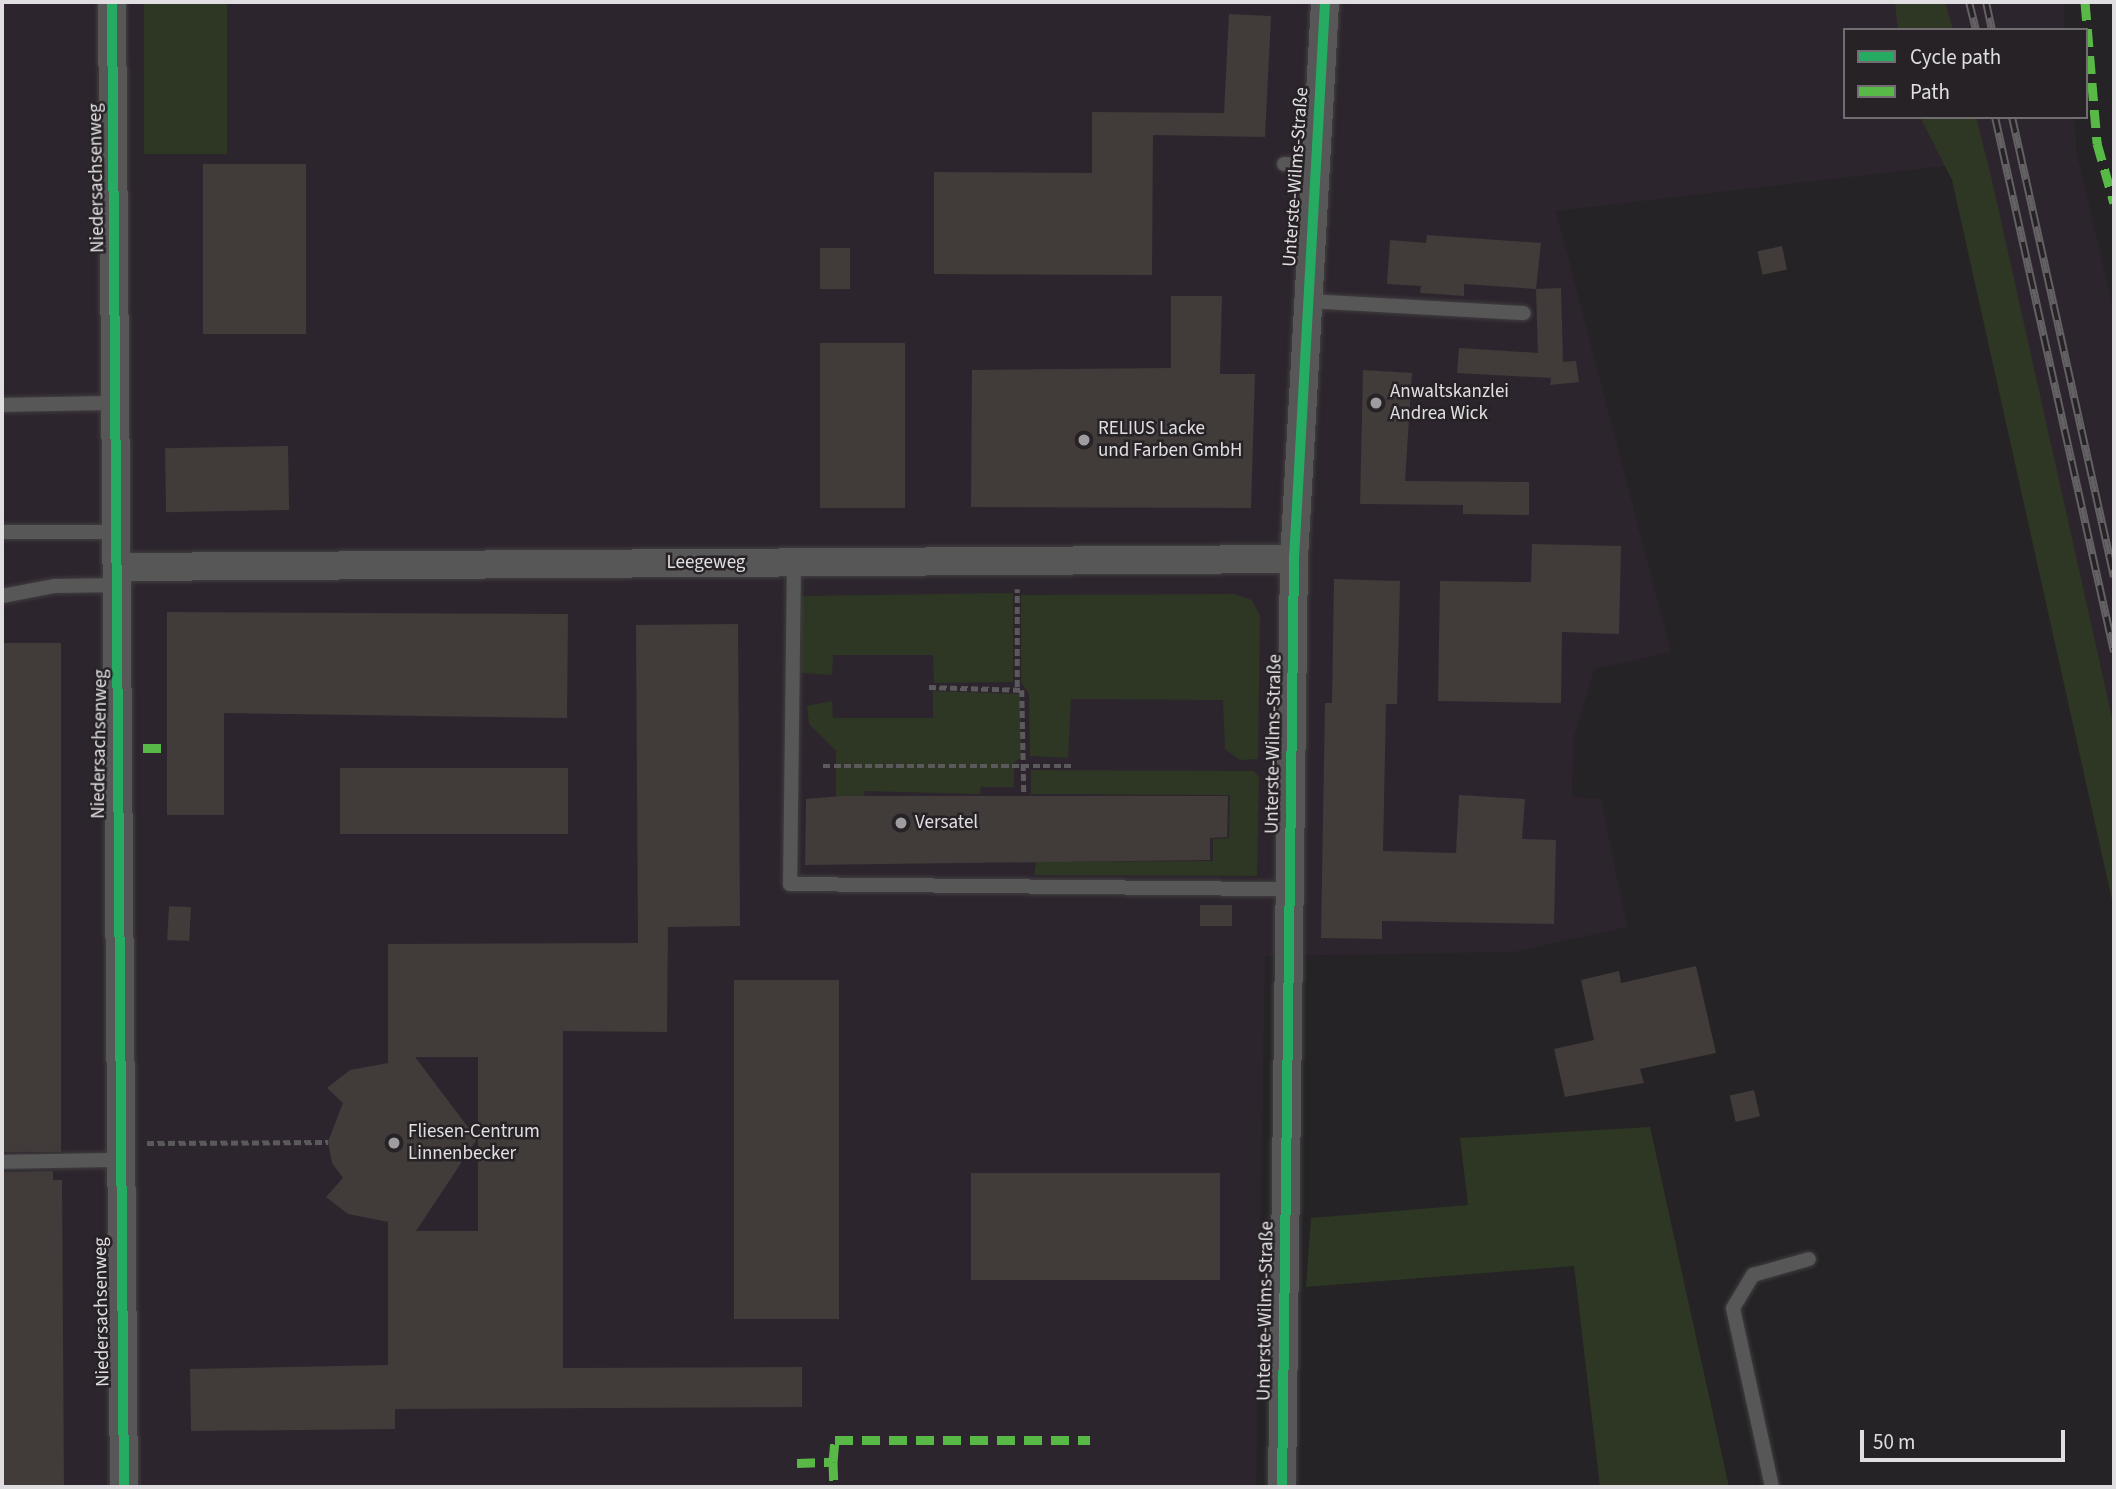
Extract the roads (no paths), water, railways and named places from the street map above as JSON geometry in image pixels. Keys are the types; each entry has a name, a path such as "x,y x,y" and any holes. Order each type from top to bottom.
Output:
{"street":[{"name":"Niedersachsenweg","path":"112,2 119,532 118,1160 124,1487"},
{"name":"Unterste-Wilms-Straße","path":"1282,1487 1294,559 1306,300 1325,2"},
{"name":"Leegeweg","path":"119,576 794,562 1294,559"}],"lane":[{"path":"1284,164 1314,165"},
{"path":"1306,300 1524,313"},
{"path":"2,405 117,403"},
{"path":"2,532 119,532"},
{"path":"794,562 790,884 1289,889"},
{"path":"2,596 119,576"},
{"path":"2,1162 118,1160"},
{"path":"1772,1487 1733,1308 1753,1275 1809,1259"}],"railway":[{"path":"1969,2 1976,28"},
{"path":"1986,2 1992,28"},
{"path":"1995,119 2114,652"},
{"path":"2012,119 2114,577"}],"place":[{"name":"Anwaltskanzlei Andrea Wick","path":"1376,403"},
{"name":"RELIUS Lacke und Farben GmbH","path":"1084,440"},
{"name":"Versatel","path":"901,823"},
{"name":"Fliesen-Centrum Linnenbecker","path":"394,1143"}]}
